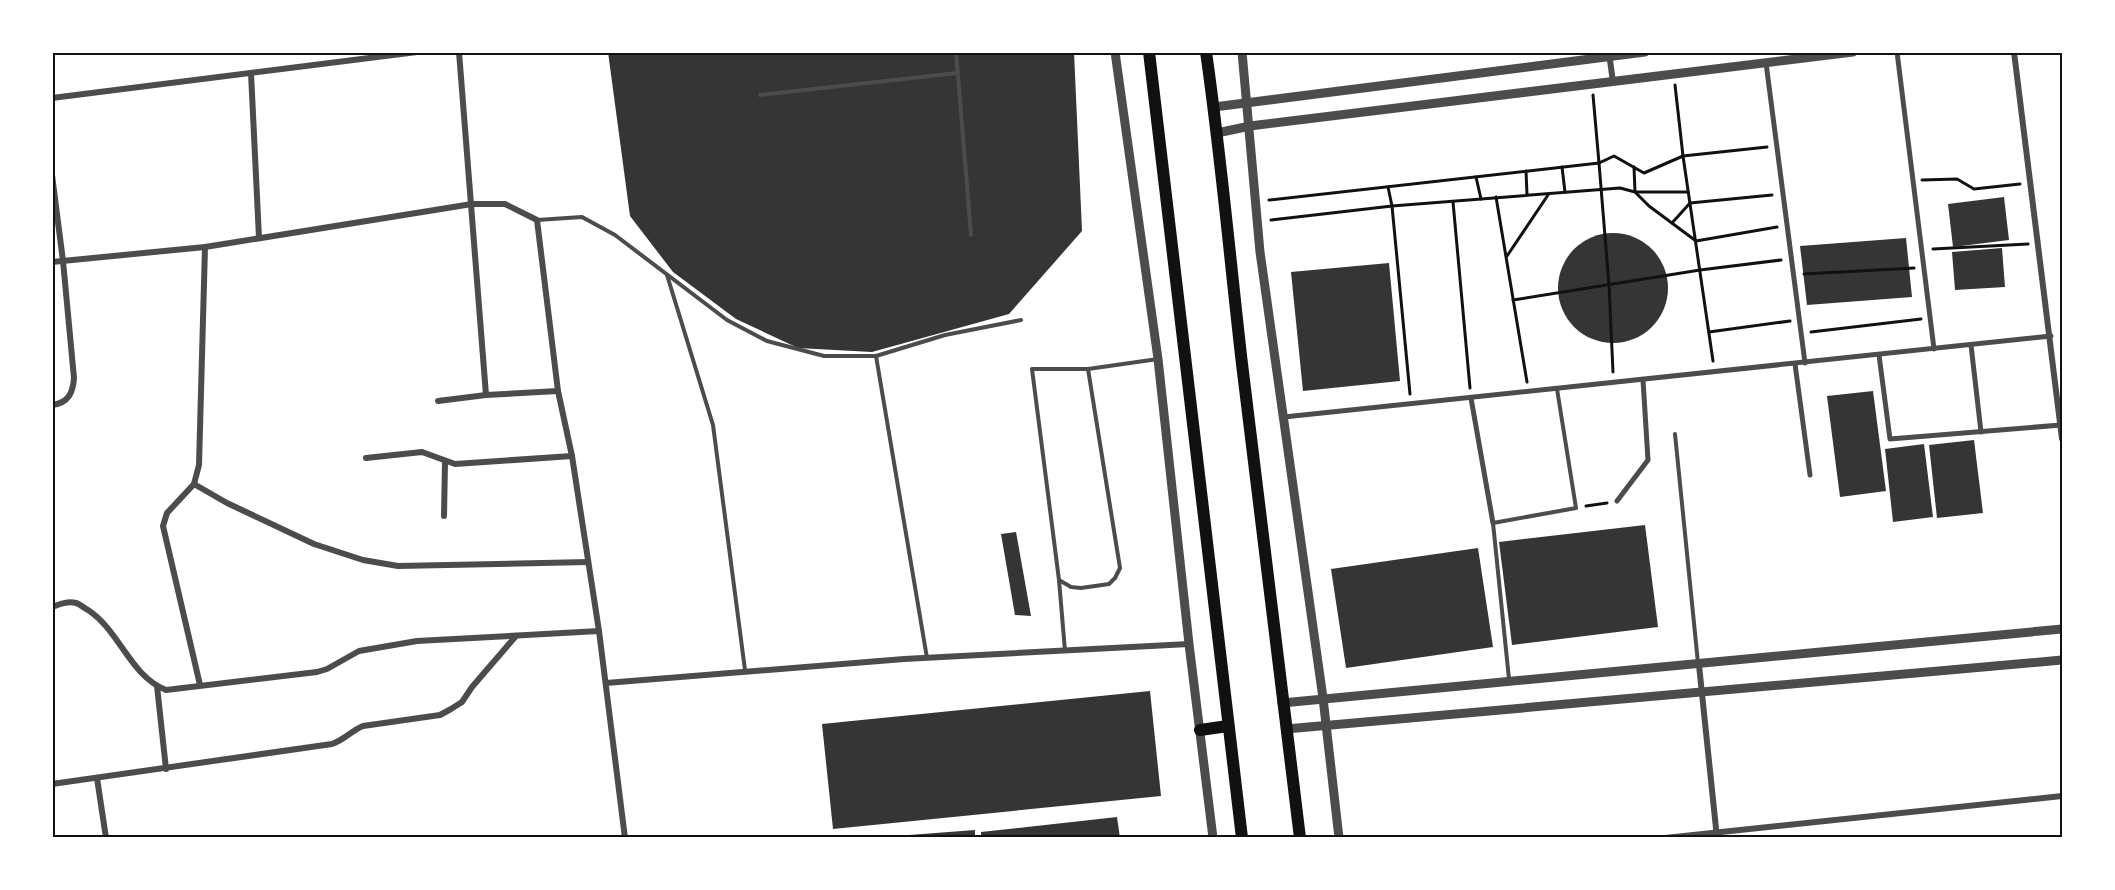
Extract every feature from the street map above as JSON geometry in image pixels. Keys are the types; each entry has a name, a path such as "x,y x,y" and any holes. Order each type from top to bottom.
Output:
{"main road":[{"path":"1149,52 1242,837"},
{"path":"1206,52 1282,703 1300,837"},
{"path":"1200,730 1228,726"}],"street":[{"path":"52,98 417,52"},
{"path":"459,52 486,395"},
{"path":"1115,52 1158,359 1213,837"},
{"path":"1242,52 1260,252 1323,698 1340,837"},
{"path":"1214,108 1646,52"},
{"path":"1217,132 1250,126 1853,52"},
{"path":"1897,52 1934,349"},
{"path":"2014,52 2062,439"},
{"path":"1609,55 1613,82"},
{"path":"1766,63 1805,363"},
{"path":"251,73 259,238"},
{"path":"52,175 74,378 73,390 68,398 52,405"},
{"path":"52,262 205,247 472,204 505,204 537,220 558,391 572,456 599,631 625,837"},
{"path":"200,686 163,525 167,513 194,484 199,465 205,247"},
{"path":"1284,417 2050,336"},
{"path":"1971,345 1981,432"},
{"path":"1879,355 1890,439 2061,425"},
{"path":"1795,364 1810,476"},
{"path":"1617,501 1648,460 1643,380"},
{"path":"438,401 486,395 558,391"},
{"path":"1471,398 1492,523"},
{"path":"366,458 422,452 455,464 572,456"},
{"path":"444,516 445,462"},
{"path":"194,484 227,503 314,544 363,560 398,566 588,562"},
{"path":"52,607 64,603 77,603 99,617 144,676 166,690 317,672 359,651 417,641 599,631"},
{"path":"1282,703 2062,629"},
{"path":"52,784 332,744 341,741 352,731 363,726 440,715 462,702 516,636"},
{"path":"606,683 744,670 1189,644"},
{"path":"1286,729 2062,660"},
{"path":"1699,665 1717,835"},
{"path":"157,686 166,769"},
{"path":"97,778 106,837"},
{"path":"1665,837 1717,835 2062,796"}],"lane":[{"path":"956,52 971,235"},
{"path":"760,95 957,73"},
{"path":"537,220 582,217 615,235 727,320 767,341 824,356 876,356 945,335 1021,320"},
{"path":"667,275 713,425 744,670"},
{"path":"876,356 927,658"},
{"path":"1065,651 1059,580 1032,369 1088,369 1158,359"},
{"path":"1059,580 1071,587 1082,588 1109,584 1120,568 1088,369"},
{"path":"1509,682 1492,523 1576,508 1557,389"},
{"path":"1675,434 1699,665"}],"path":[{"path":"1674,74 1683,156 1715,373"},
{"path":"1592,85 1609,285 1614,382"},
{"path":"1269,200 1599,163 1614,156 1644,173 1683,156 1776,146"},
{"path":"1562,167 1565,192"},
{"path":"1634,167 1635,192 1649,206 1695,241 1787,225"},
{"path":"1526,171 1527,195"},
{"path":"1476,177 1481,199"},
{"path":"1913,181 1958,179 1974,189 2031,183"},
{"path":"1388,187 1392,206 1411,404"},
{"path":"1271,220 1392,206 1601,189 1620,188 1635,192 1688,192"},
{"path":"1506,258 1549,193"},
{"path":"1672,223 1690,204 1783,194"},
{"path":"1496,197 1528,392"},
{"path":"1453,202 1471,398"},
{"path":"1922,250 2039,244"},
{"path":"1513,300 1700,270 1791,259"},
{"path":"1793,274 1924,267"},
{"path":"1801,333 1931,318"},
{"path":"1709,332 1799,320"},
{"path":"1576,508 1617,501"}],"building":[{"path":"608,52 1074,52 1082,231 1009,314 872,352 798,348 736,319 673,272 630,216"},
{"path":"2004,197 2009,240 1953,247 1948,204"},
{"path":"1613,233 1634,237 1652,249 1664,267 1668,288 1664,309 1652,327 1634,339 1613,343 1592,339 1574,327 1562,309 1558,288 1562,267 1574,249 1592,237"},
{"path":"1906,238 1912,297 1807,305 1800,246"},
{"path":"2002,248 2005,287 1955,290 1952,252"},
{"path":"1389,263 1400,381 1303,391 1291,272"},
{"path":"1873,391 1886,491 1840,497 1827,396"},
{"path":"1974,440 1983,513 1937,518 1929,445"},
{"path":"1924,444 1933,517 1893,522 1885,449"},
{"path":"1645,525 1658,627 1512,645 1499,542"},
{"path":"1016,532 1031,616 1015,615 1001,534"},
{"path":"1478,548 1493,647 1346,668 1331,569"},
{"path":"1150,691 1161,796 833,829 822,724"},
{"path":"1117,817 1120,838 981,838 981,832"},
{"path":"975,830 975,838 896,838 896,836"}]}
